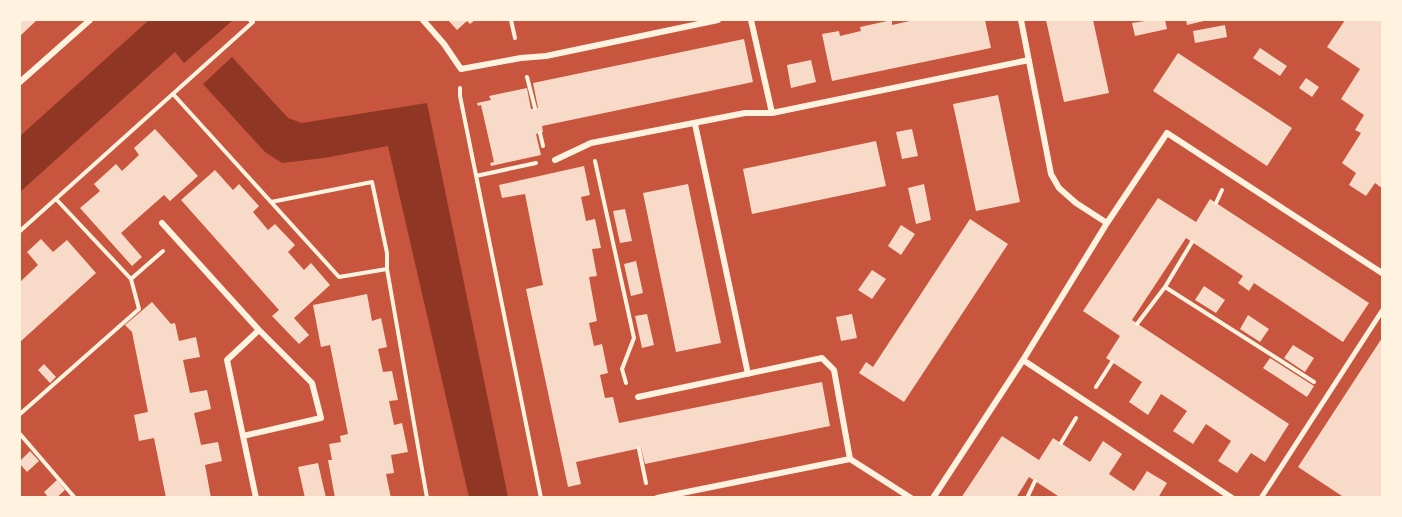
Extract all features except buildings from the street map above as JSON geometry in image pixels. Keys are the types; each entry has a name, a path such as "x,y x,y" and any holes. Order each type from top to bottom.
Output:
{"street":[{"path":"20,82 90,20"},
{"path":"423,20 444,44 461,69 521,58 546,57 718,20"},
{"path":"751,20 772,113"},
{"path":"1021,20 1051,174 1059,188 1076,203 1107,222"},
{"path":"555,160 591,143 745,113 772,113 1029,60"},
{"path":"695,124 748,374"},
{"path":"933,498 1023,360 1107,222 1167,133 1383,273"},
{"path":"162,223 259,330 312,383 321,418 243,435"},
{"path":"1262,498 1383,311"},
{"path":"256,498 227,360 259,330"},
{"path":"638,397 822,358 834,370 850,459"},
{"path":"1023,360 1232,498"},
{"path":"657,498 850,459 911,498"}],"path":[{"path":"20,231 253,20"},
{"path":"461,69 460,96 541,498"},
{"path":"173,94 339,277 387,269"},
{"path":"591,143 634,338 622,369 626,387"},
{"path":"476,176 555,160"},
{"path":"271,202 372,182 387,253 387,269 427,498"},
{"path":"20,414 139,309 131,279 56,199"},
{"path":"131,279 176,239"},
{"path":"1137,324 1165,287 1192,242"},
{"path":"1165,287 1330,392"},
{"path":"20,434 75,498"},
{"path":"639,448 646,488"},
{"path":"1027,498 1035,481"}],"shaded area":[{"path":"149,20 233,20 184,63 175,52 20,192 20,136"},
{"path":"232,57 288,118 302,123 427,103 508,497 469,497 388,146 282,163 265,152 203,84"}]}
